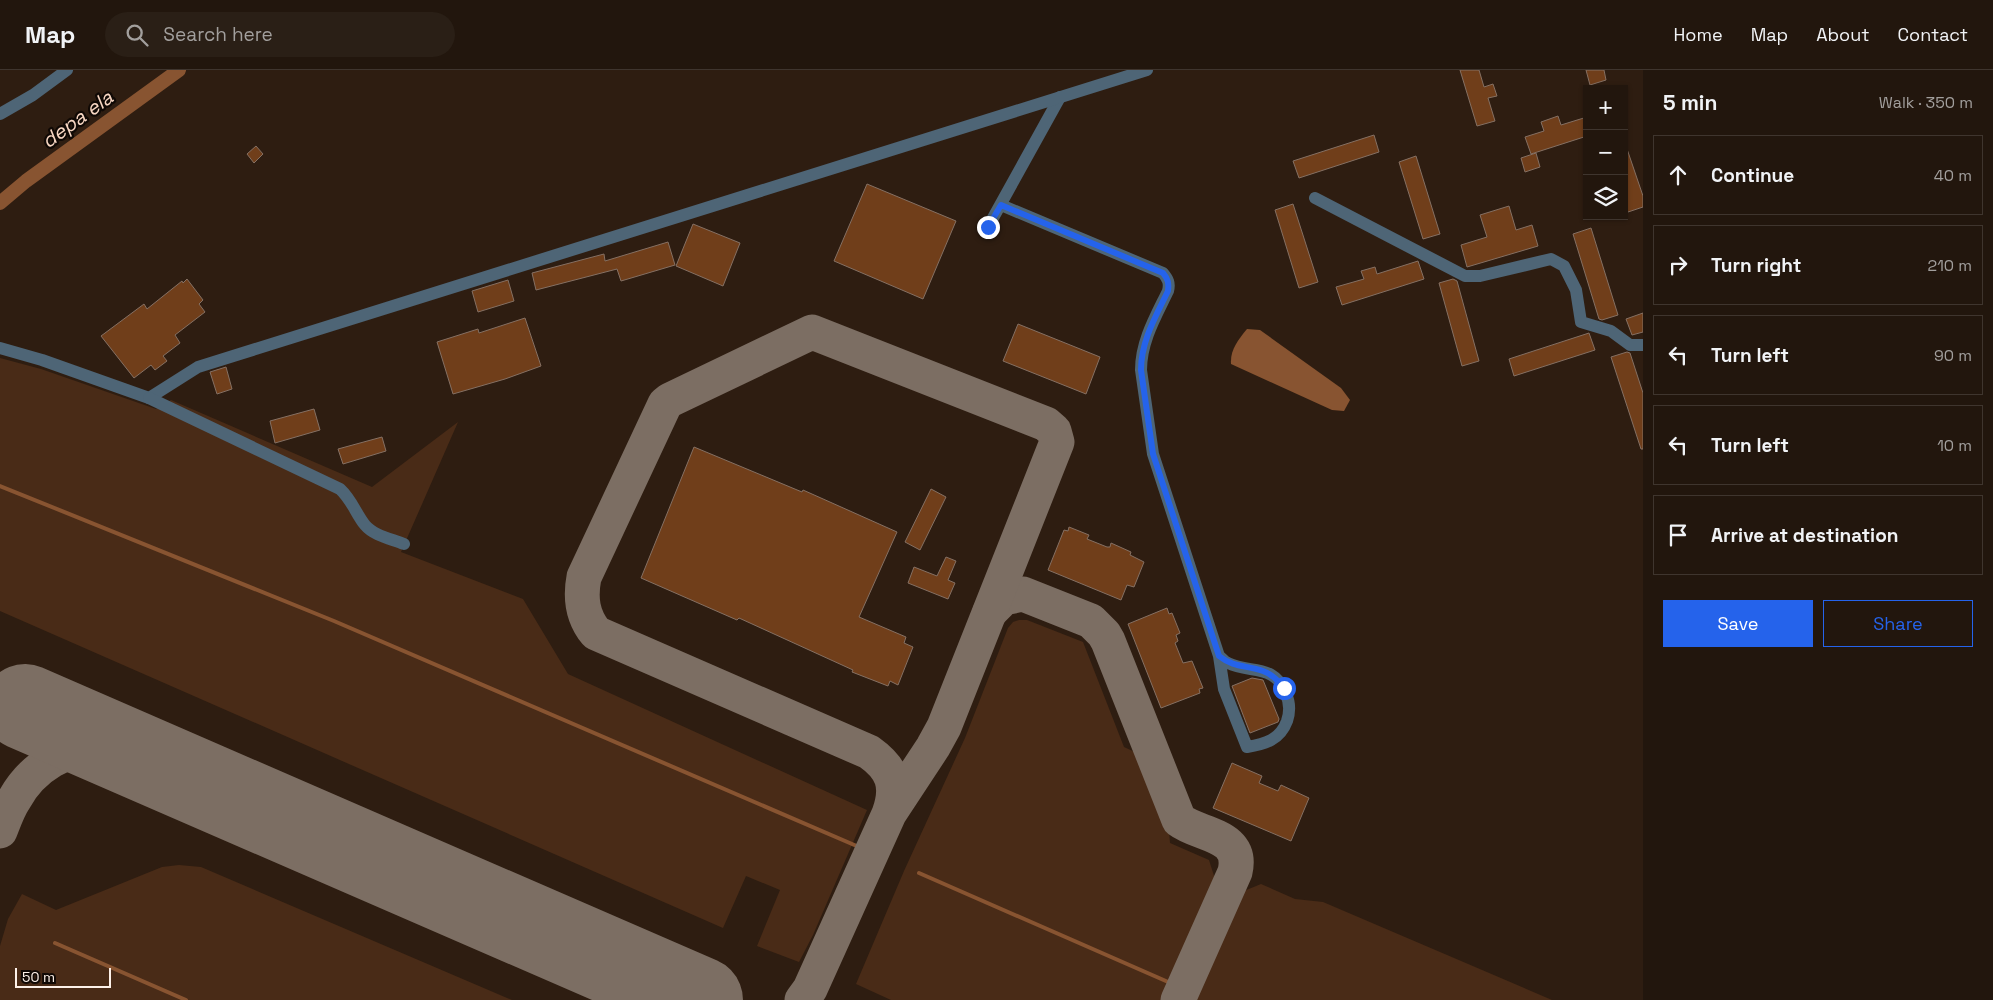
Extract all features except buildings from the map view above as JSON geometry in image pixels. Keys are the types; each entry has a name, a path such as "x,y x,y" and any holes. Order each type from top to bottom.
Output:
{"street":[{"path":"0,114 33,95 67,70"},
{"path":"149,398 198,367 1147,70"},
{"path":"988,227 1060,97"},
{"path":"1315,198 1465,276 1480,276 1551,259 1564,266 1576,290 1581,322 1611,331 1630,345 1643,345"},
{"path":"1001,205 1163,273 1167,278 1168,291 1145,340 1141,356 1148,429 1153,454 1219,656 1224,689 1247,748 1269,743 1276,738 1284,727 1289,714 1289,701 1284,688 1275,678 1264,671 1228,663 1219,656"},
{"path":"0,348 42,360 164,404 340,489 348,496 365,525 373,532 404,544"}],"shaded area":[{"path":"1247,329 1260,330 1341,388 1350,400 1344,411 1332,410 1231,364 1233,350"},
{"path":"0,358 41,369 156,409 171,400 372,487 458,422 401,552 523,599 568,674 867,810 813,935 799,962 757,946 780,890 746,876 723,928 0,611"},
{"path":"1027,620 1083,642 1124,747 1139,754 1169,830 1170,843 1209,860 1215,879 1161,1000 891,1000 856,984 904,871 965,738 1008,628 1013,622"},
{"path":"179,865 201,867 512,1000 0,1000 0,946 8,919 22,894 56,910 162,867"},
{"path":"1261,884 1295,899 1323,902 1552,1000 1195,1000 1244,891"}],"waterway":[{"name":"depa ela","path":"0,203 26,181 179,70"},
{"path":"0,486 334,621 859,847"},
{"path":"919,873 1175,985"},
{"path":"55,943 186,1000"}],"taxiway":[{"path":"802,1000 810,989 889,814 944,727 1057,442 1054,431 1046,424 812,332 665,404 584,577 583,606 591,627 596,633 869,752 884,765 892,779 893,795 889,814"},
{"path":"990,612 1004,598 1023,594 1091,621 1108,641 1179,820 1218,838 1227,843 1233,850 1236,860 1235,872 1178,1000"},
{"path":"0,831 10,807 22,788 30,778 52,760 64,754 91,748 112,748 132,753"}],"runway":[{"path":"25,707 700,1000"}],"route":[{"path":"988,227 1001,205 1163,273 1167,278 1168,291 1145,340 1141,356 1148,429 1153,454 1219,656 1228,663 1264,671 1275,678 1284,688"}]}
